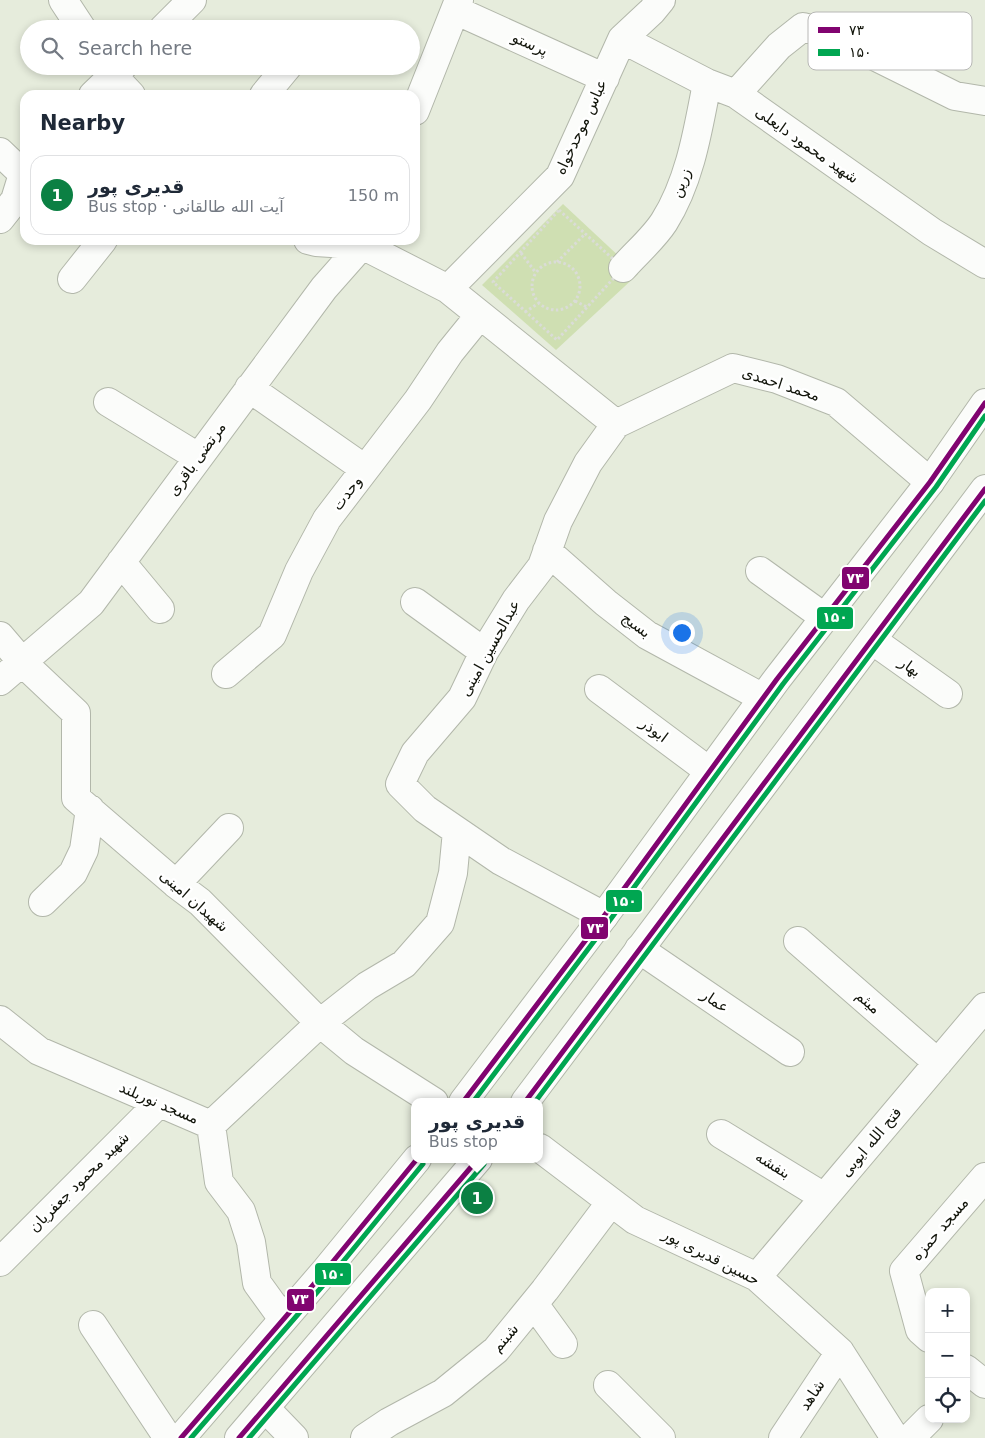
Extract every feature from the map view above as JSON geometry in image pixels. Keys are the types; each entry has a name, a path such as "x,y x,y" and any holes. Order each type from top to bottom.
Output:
{"street":[{"path":"63,0 76,20"},
{"path":"172,20 192,0"},
{"name":"عباس موحدخواه","path":"448,289 560,176 622,39 661,0"},
{"path":"420,98 457,5"},
{"name":"پرستو","path":"457,5 605,78"},
{"path":"736,94 780,46 803,28 808,29"},
{"name":"شهید محمود دایعلی","path":"622,39 707,83 736,94 932,232 985,264"},
{"path":"903,70 955,96 985,101"},
{"path":"268,90 281,75"},
{"path":"100,90 118,76"},
{"name":"زرین","path":"622,268 663,222 682,185 698,131 707,83"},
{"path":"0,152 20,169"},
{"path":"0,219 15,200 20,184"},
{"path":"72,279 99,245"},
{"name":"مرتضی باقری","path":"0,681 91,603 324,288 361,245"},
{"path":"367,245 448,289 616,424"},
{"name":"وحدت","path":"226,674 272,634 299,571 327,519 418,400 450,352 480,315"},
{"name":"محمد احمدی","path":"616,424 733,368 777,379 836,402 930,482"},
{"path":"249,388 365,469"},
{"path":"108,402 198,457"},
{"path":"466,1098 604,916 824,617 930,482 985,403"},
{"name":"عبدالحسین امینی","path":"604,916 501,861 425,809 400,784 415,753 462,698 484,652 516,600 542,566 558,521 588,463 616,424"},
{"path":"528,1098 985,489"},
{"name":"بسیج","path":"547,551 606,604 647,634 763,698"},
{"path":"121,562 160,609"},
{"path":"760,571 824,617"},
{"path":"415,602 484,652"},
{"path":"0,636 23,663"},
{"name":"بهار","path":"872,640 948,694"},
{"name":"شهیدان امینی","path":"23,663 76,713 76,798 176,884 200,902 320,1023 354,1051 428,1098"},
{"name":"ابوذر","path":"599,689 709,771"},
{"path":"43,902 73,873 84,850 90,809"},
{"path":"176,884 229,828"},
{"path":"211,1125 320,1023 367,986 404,964 440,923 453,873 457,831"},
{"name":"میثم","path":"798,941 938,1063"},
{"name":"عمار","path":"639,950 790,1052"},
{"name":"فتح الله ایوبی","path":"757,1277 938,1063 983,1014"},
{"name":"مسجد نوربلند","path":"0,1020 39,1051 211,1125 219,1182 241,1210 251,1242 257,1283 283,1319"},
{"name":"شهید محمود جعفریان","path":"0,1262 159,1103"},
{"name":"بنفشه","path":"722,1134 824,1197"},
{"name":"حسین قدیری پور","path":"543,1150 635,1220 757,1277 840,1352 895,1438"},
{"path":"181,1438 326,1270 414,1163"},
{"path":"238,1438 475,1163"},
{"name":"مسجد حمزه","path":"925,1334 920,1330 904,1271 985,1177"},
{"name":"شبنم","path":"365,1438 388,1422 443,1393 496,1350 534,1304 611,1202"},
{"path":"326,1270 361,1296"},
{"path":"534,1304 563,1344"},
{"path":"93,1325 168,1438"},
{"name":"شاهد","path":"783,1438 840,1352"},
{"path":"608,1385 661,1438"},
{"path":"265,1408 294,1438"},
{"path":"910,1438 925,1423"}],"path":[{"path":"559,210 622,268 557,340 493,282 559,210"},
{"path":"556,262 564,264 576,272 580,280 580,287 575,302 562,310 546,308 539,303 534,296 533,280 536,272 542,267 556,262 585,234"},
{"path":"521,252 536,272"},
{"path":"575,302 587,308"},
{"path":"526,312 539,303"}],"green space":[{"path":"563,204 638,274 556,350 482,285"}],"transit line":[{"name":"۷۳","path":"466,1098 604,916 777,679 930,482 985,403"},
{"name":"۱۵۰","path":"476,1098 610,920 783,684 936,487 985,416"},
{"name":"۷۳","path":"528,1098 985,489"},
{"name":"۱۵۰","path":"538,1098 985,501"},
{"name":"۷۳","path":"181,1438 326,1270 414,1163"},
{"name":"۷۳","path":"239,1438 475,1163"},
{"name":"۱۵۰","path":"191,1438 332,1275 423,1164"},
{"name":"۱۵۰","path":"249,1438 484,1164"}],"place":[{"name":"قدیری پور","path":"477,1198"}]}
